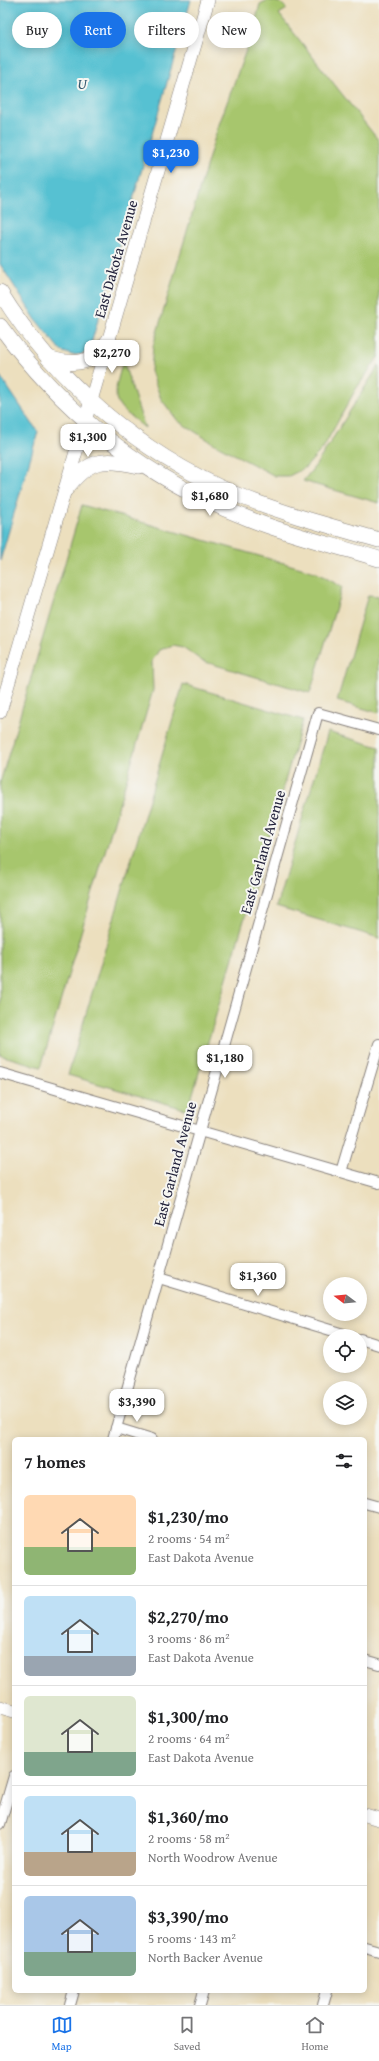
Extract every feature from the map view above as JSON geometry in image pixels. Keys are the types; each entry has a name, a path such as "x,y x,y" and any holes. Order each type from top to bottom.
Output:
{"main road":[{"path":"0,292 19,321 48,358 91,402 145,444 183,468 217,486 273,508 374,538 364,554"},
{"path":"0,326 34,370 85,421 111,443 148,468 199,498 253,521 379,559"},
{"path":"48,358 66,363 77,363 91,359 109,340"},
{"path":"66,489 88,465 96,462 113,460 148,468"}],"street":[{"name":"East Dakota Avenue","path":"0,712 208,0"},
{"name":"East Garland Avenue","path":"114,1437 318,713 379,730"},
{"path":"341,1172 379,1044"},
{"path":"0,1073 379,1183"},
{"path":"159,1278 327,1329"},
{"path":"367,1341 379,1345"},
{"path":"116,1428 145,1437"},
{"path":"367,1504 379,1507"},
{"path":"367,1661 379,1664"},
{"path":"0,1707 12,1710"},
{"path":"0,1824 12,1783"},
{"path":"367,1816 379,1819"},
{"path":"367,1948 379,1951"},
{"path":"70,2005 73,1993"},
{"path":"200,2005 203,1993"},
{"path":"323,2005 326,1993"}],"green space":[{"path":"268,0 281,3 287,9 279,14 379,141 379,356 356,389 323,448 306,467 289,476 275,476 213,443 178,421 161,399 151,371 153,346 217,130 247,48 261,48 261,12 258,12 260,4"},
{"path":"123,361 145,428 120,406 117,400 117,385"},
{"path":"379,365 379,503 303,481 316,465"},
{"path":"82,505 315,572 342,587 310,693 202,661 183,647 172,645 159,650 152,661 153,690 41,1067 0,1055 0,783"},
{"path":"368,595 379,596 379,713 337,701"},
{"path":"183,684 303,720 188,1110 68,1075"},
{"path":"328,732 379,747 379,938 276,907"}],"water":[{"name":"U","path":"0,0 191,0 188,12 134,12 134,48 177,48 91,344 83,354 72,355 61,351 36,320 0,264"},
{"path":"0,376 38,432 0,561"}]}
